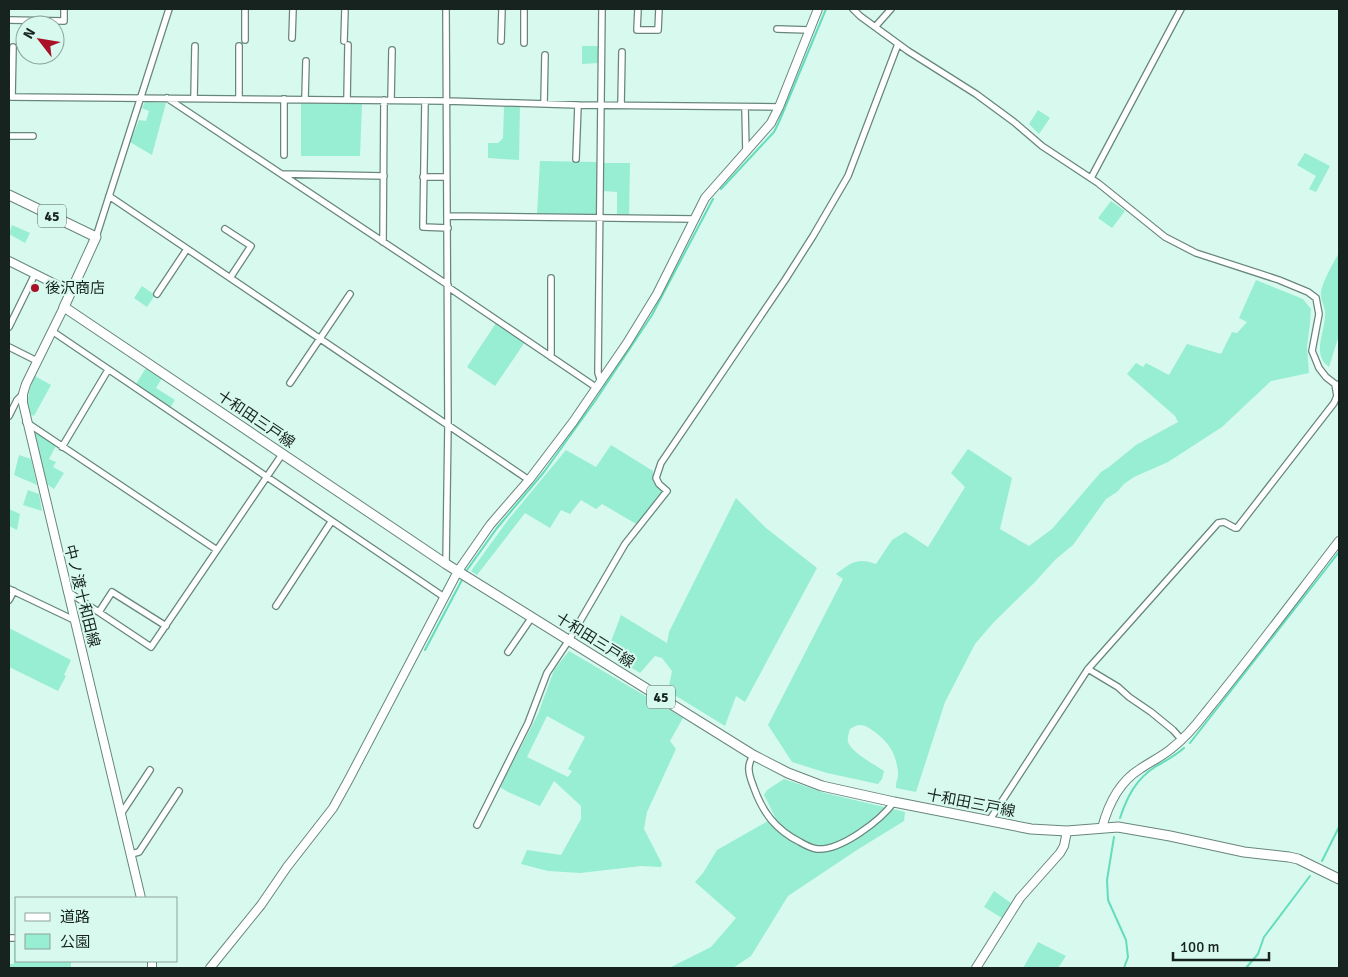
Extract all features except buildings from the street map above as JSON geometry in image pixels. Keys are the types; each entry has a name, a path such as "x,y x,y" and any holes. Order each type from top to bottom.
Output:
{"main road":[{"name":"45","path":"9,195 96,237"},
{"path":"64,307 96,237"},
{"name":"十和田三戸線","path":"64,307 446,564 753,755 788,773 822,786 1031,829 1067,831 1118,827 1244,852 1289,856 1339,879"}],"street":[{"path":"9,20 64,21 64,9"},
{"path":"96,237 169,9"},
{"path":"245,9 245,40"},
{"path":"292,38 293,9"},
{"path":"345,9 347,100"},
{"path":"446,9 446,177 448,216 446,564"},
{"path":"501,41 502,9"},
{"path":"524,9 524,43"},
{"path":"599,385 602,9"},
{"path":"638,9 637,30 658,30 659,9"},
{"path":"210,968 261,905 333,808 458,571 490,526 529,480 599,385 643,318 711,190 768,129 779,107 818,9"},
{"path":"853,9 898,44 976,94 1014,122 1042,146 1091,178 1175,244 1196,253 1297,286 1316,298 1319,314 1312,351 1319,368 1326,377 1337,384 1337,396 1334,403 1237,528 1224,522 1218,523 1088,669 988,821"},
{"path":"875,27 890,9"},
{"path":"1091,178 1181,9"},
{"path":"777,29 809,30"},
{"path":"477,825 528,723 547,673 570,640 625,544 666,490 659,484 656,478 661,462 785,280 848,176 898,44"},
{"path":"194,98 195,46"},
{"path":"239,46 239,99"},
{"path":"13,47 10,97 425,100 601,105 779,107"},
{"path":"391,100 392,50"},
{"path":"620,105 622,52"},
{"path":"544,54 544,103"},
{"path":"305,99 306,61"},
{"path":"167,98 551,357 599,385"},
{"path":"284,99 284,155"},
{"path":"383,242 384,100"},
{"path":"425,100 423,227 448,228"},
{"path":"576,159 578,104"},
{"path":"745,107 746,152"},
{"path":"9,136 33,136"},
{"path":"282,174 384,176"},
{"path":"423,177 446,177"},
{"path":"109,196 529,480"},
{"path":"448,216 694,219"},
{"path":"225,229 251,246 230,278"},
{"path":"157,294 187,249"},
{"path":"9,261 71,292"},
{"path":"9,326 35,274"},
{"path":"551,278 551,357"},
{"path":"290,382 350,294"},
{"name":"中ノ渡十和田線","path":"64,307 23,394 26,422 141,897"},
{"path":"52,331 444,597"},
{"path":"9,347 37,361"},
{"path":"62,447 108,370"},
{"path":"9,416 16,400 23,394"},
{"path":"26,422 217,550"},
{"path":"67,591 151,647 282,453"},
{"path":"276,606 331,522"},
{"path":"1102,828 1105,814 1111,802 1128,778 1171,750 1182,740 1339,541"},
{"path":"9,600 11,590 74,620"},
{"path":"99,612 112,592 166,626"},
{"path":"508,652 532,617"},
{"path":"1088,669 1118,687 1173,730 1182,740"},
{"path":"753,755 749,764 749,775 763,810 769,819 790,838 811,848 827,848 860,833 888,810 894,802"},
{"path":"121,814 150,770"},
{"path":"130,854 139,852 179,791"},
{"path":"976,968 1020,898 1060,853 1064,846 1067,831"}],"green space":[{"path":"582,46 598,46 598,63 582,64"},
{"path":"145,102 166,103 152,155 130,142 139,120 146,121 149,111 142,108"},
{"path":"301,103 362,104 360,156 301,156"},
{"path":"520,106 519,160 488,158 488,143 498,143 503,138 504,107"},
{"path":"1038,110 1050,118 1039,134 1029,124"},
{"path":"1305,153 1330,166 1316,192 1309,189 1316,176 1297,165"},
{"path":"540,161 597,162 597,215 537,214"},
{"path":"603,163 630,163 629,216 617,216 617,192 603,191"},
{"path":"1111,201 1125,211 1112,228 1098,218"},
{"path":"12,225 30,233 25,243 9,234"},
{"path":"1339,253 1339,335 1329,367 1323,362 1320,348 1325,318 1321,292 1331,266"},
{"path":"1256,280 1303,299 1311,309 1307,347 1309,373 1271,381 1222,427 1168,462 1134,477 1106,499 1073,545 1056,559 975,644 945,702 916,792 896,788 898,772 896,759 891,749 880,736 862,725 850,729 848,742 858,754 884,771 882,779 878,784 827,773 792,762 768,725 843,579 836,574 854,562 864,561 876,564 892,540 905,532 928,547 965,487 951,473 968,449 1012,478 1000,529 1029,546 1052,529 1101,472 1136,445 1178,422 1175,416 1127,374 1136,363 1143,367 1146,363 1169,375 1187,344 1221,354 1232,332 1237,333 1247,322 1239,318"},
{"path":"142,286 155,295 147,307 134,298"},
{"path":"496,323 525,342 495,386 467,367"},
{"path":"146,368 162,378 156,388 175,400 170,408 136,384"},
{"path":"35,376 51,385 34,416 28,413 28,403 30,389"},
{"path":"33,430 56,446 49,459 56,462 53,467 64,473 54,489 45,483"},
{"path":"611,445 653,471 653,482 663,490 662,494 638,525 602,504 596,509 581,500 570,514 561,510 550,528 525,513 477,575 471,571 508,520 566,450 596,467"},
{"path":"19,455 31,459 37,485 14,475"},
{"path":"28,490 39,494 42,511 23,505"},
{"path":"736,498 766,528 817,568 745,702 736,696 725,726 668,691 672,671 662,658 655,656 640,673 607,652 621,615 667,643 669,632"},
{"path":"9,509 20,514 17,530 9,526"},
{"path":"9,628 71,660 64,675 66,676 58,691 9,667"},
{"path":"569,651 683,718 670,741 676,749 647,812 644,829 662,864 661,867 641,866 580,873 548,871 521,864 527,850 561,855 581,819 581,806 554,781 540,806 500,787 538,714 554,670","holes":["547,716 585,737 568,769 572,771 568,777 527,757"]},
{"path":"784,779 825,793 905,812 904,821 788,896 751,956 733,968 669,968 711,947 736,918 695,882 717,850 775,817 764,795 767,790"},
{"path":"994,891 1011,903 1002,918 984,907"},
{"path":"1038,942 1066,956 1058,968 1023,968"},
{"path":"15,943 15,962 71,962 71,968 9,968 9,964 14,964"}],"waterway":[{"path":"721,189 774,132 826,9"},
{"path":"467,570 497,528 544,472 595,401 652,315 713,199"},
{"path":"1190,743 1339,552"},
{"path":"425,650 463,578"},
{"path":"1120,818 1129,796 1142,777 1184,748"},
{"path":"1322,861 1339,827"},
{"path":"1114,837 1107,880 1108,900 1126,940 1128,957 1124,968"},
{"path":"1246,968 1258,954 1264,937 1310,876"}],"place":[{"name":"後沢商店","path":"35,288"}]}
